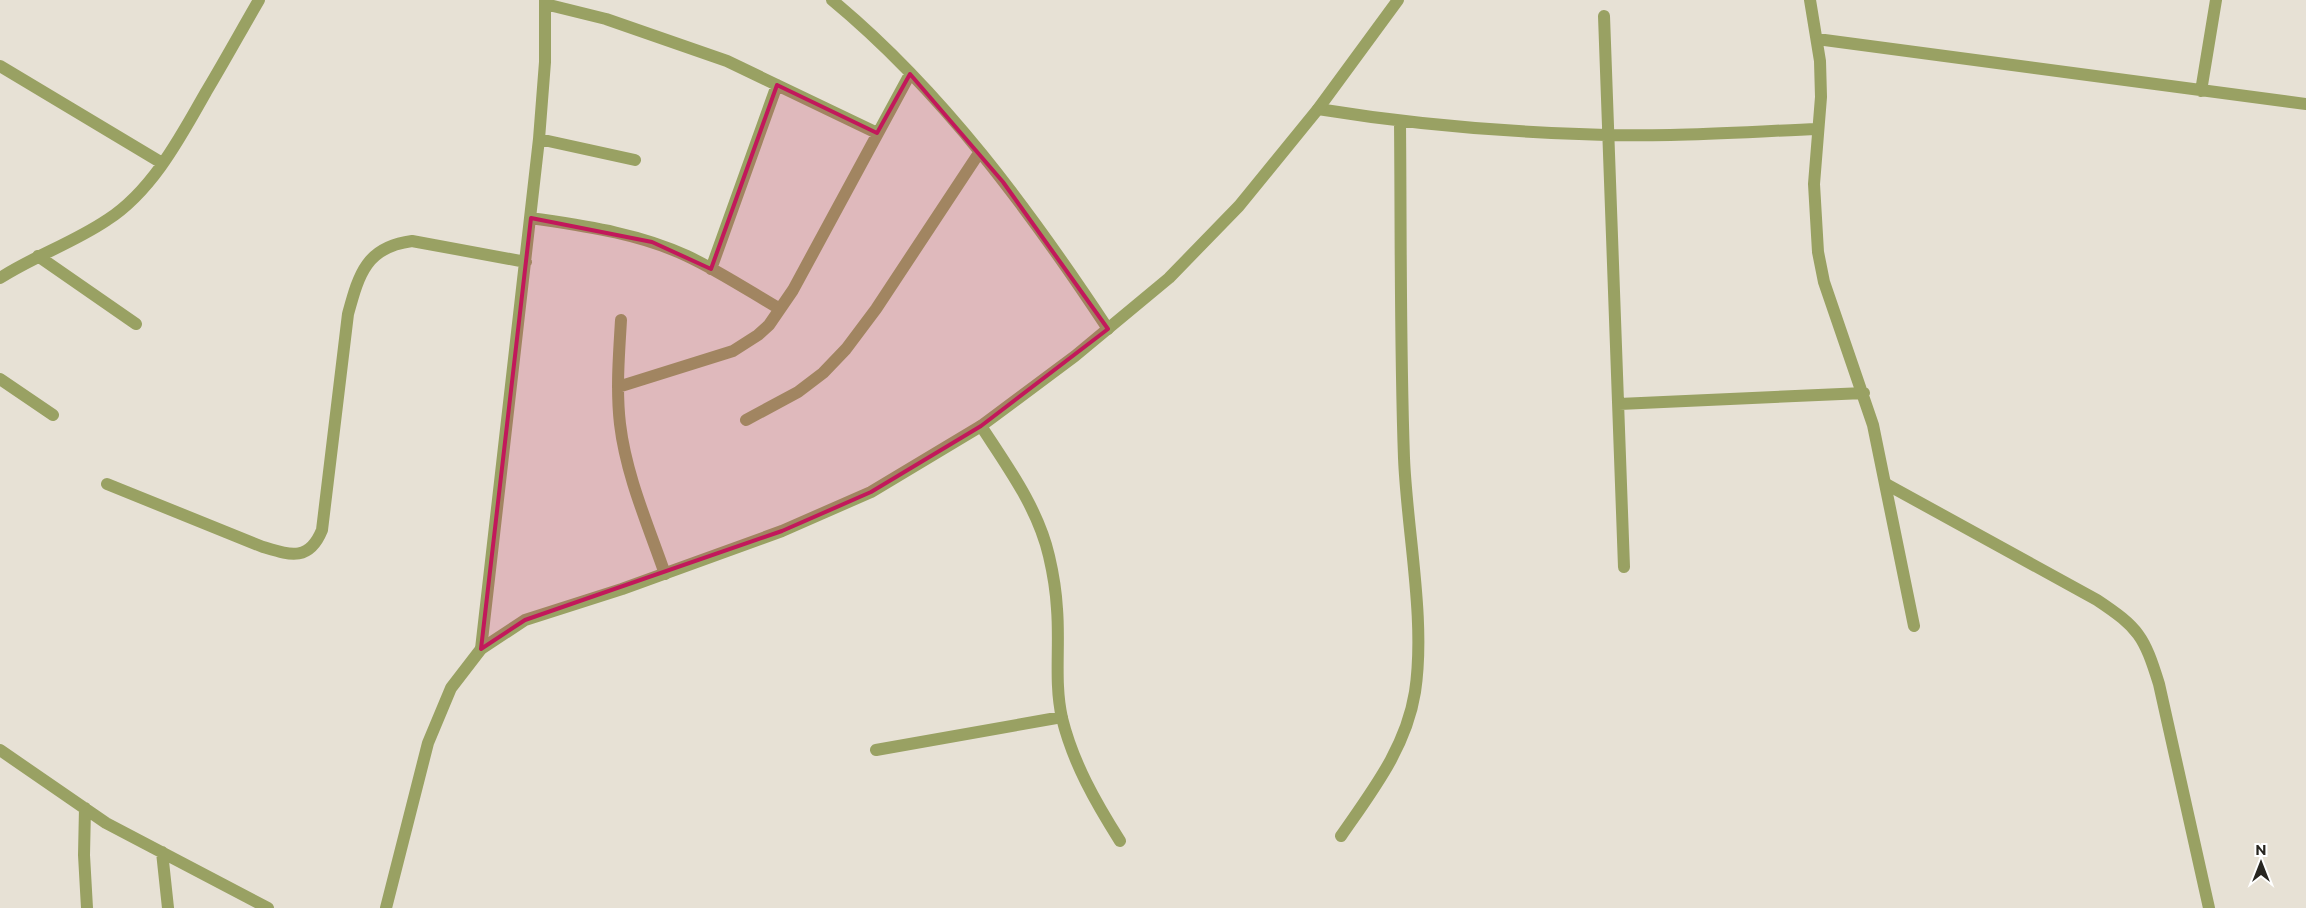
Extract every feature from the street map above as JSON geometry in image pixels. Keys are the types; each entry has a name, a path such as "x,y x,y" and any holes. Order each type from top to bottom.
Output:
{"street":[{"path":"0,278 108,220 130,201 173,150 259,0"},
{"path":"832,0 856,20 910,74 979,153 1064,262 1108,329"},
{"path":"386,908 428,743 451,688 481,649 525,620 665,574 782,531 871,492 981,426 1075,356 1169,278 1239,206 1318,109 1398,0"},
{"path":"1810,0 1817,39 1821,97 1814,184 1818,252 1824,282 1864,393 1886,484 1914,626"},
{"path":"2201,90 2216,0"},
{"path":"481,649 531,218 546,62 546,2 606,19 728,61 877,133"},
{"path":"1604,16 1624,568"},
{"path":"1817,39 2306,104"},
{"path":"0,66 162,163"},
{"path":"618,387 733,351 758,335 793,290 910,74"},
{"path":"711,269 777,85"},
{"path":"1318,109 1400,122 1506,131 1608,135 1818,130"},
{"path":"1342,836 1394,756 1406,727 1418,659 1404,458 1400,122"},
{"path":"539,138 635,160"},
{"path":"746,420 798,392 823,373 846,349 876,309 979,153"},
{"path":"531,218 590,226 652,242 686,255 780,309"},
{"path":"107,484 263,547 286,554 308,550 317,544 322,530 348,314 356,286 366,264 382,249 394,244 412,241 526,262"},
{"path":"38,256 136,324"},
{"path":"621,320 618,387 620,425 630,470 665,574"},
{"path":"0,379 53,414"},
{"path":"1619,404 1864,393"},
{"path":"981,426 1018,482 1049,554 1058,609 1058,651 1062,717 1092,797 1120,841"},
{"path":"1886,484 2097,600 2127,620 2141,637 2149,653 2159,684 2209,908"},
{"path":"876,750 1062,717"},
{"path":"1,753 85,808 162,852 268,908"},
{"path":"85,808 84,855 87,908"},
{"path":"162,852 168,908"}],"highlighted area":[{"path":"910,74 1003,182 1108,329 981,426 871,492 782,531 525,620 481,649 531,218 652,242 711,269 777,85 877,133"}]}
